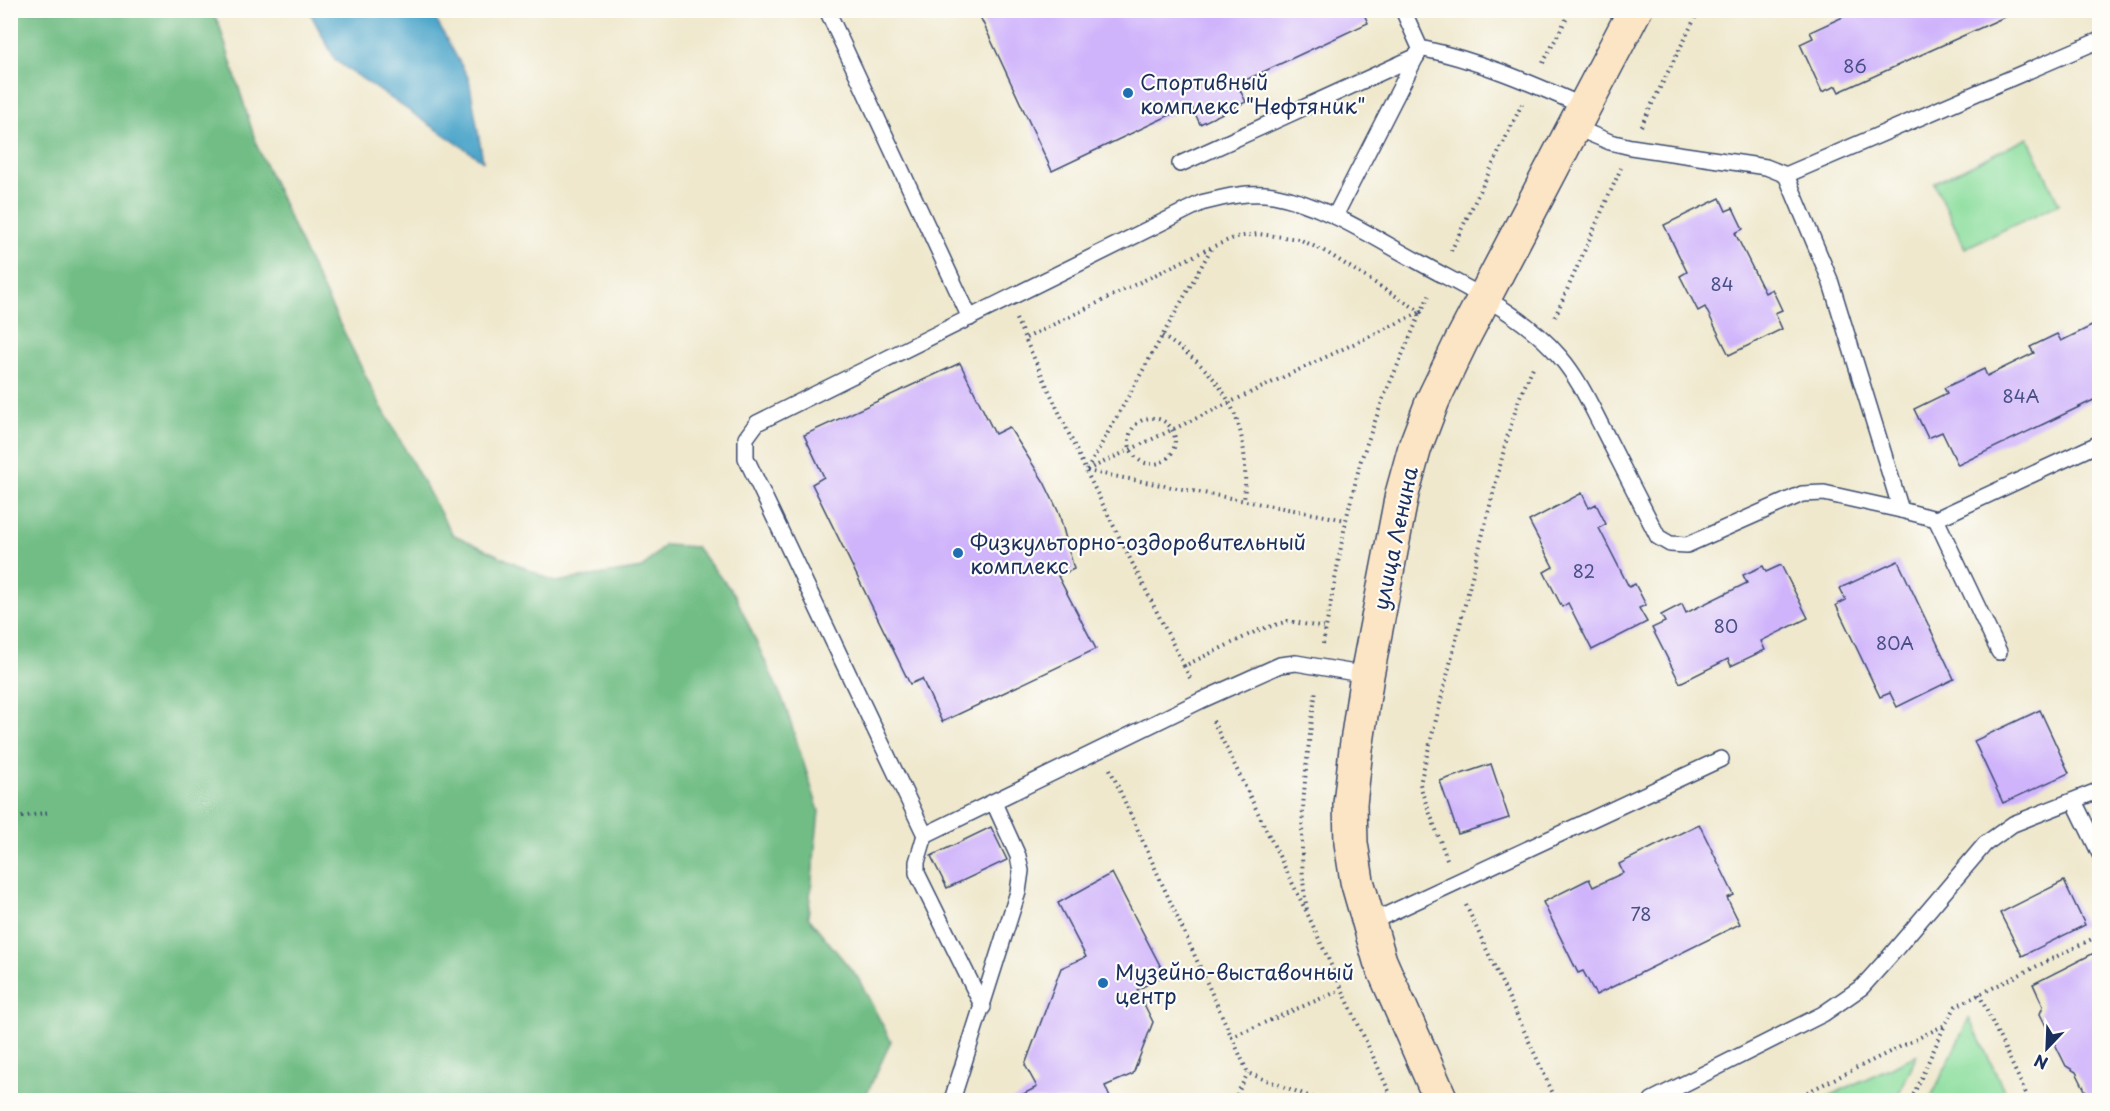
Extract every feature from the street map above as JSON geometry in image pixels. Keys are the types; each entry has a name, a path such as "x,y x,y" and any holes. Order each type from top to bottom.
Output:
{"street":[{"name":"улица Ленина","path":"1441,1101 1380,961 1357,881 1351,843 1350,804 1367,675 1390,550 1414,447 1433,400 1484,298 1635,10"}],"lane":[{"path":"827,10 970,318"},
{"path":"1335,216 1418,52 1403,10"},
{"path":"1180,164 1418,52 1454,55 1507,73 1580,117 1610,142 1766,167 1786,175 2100,40"},
{"path":"1786,175 1830,280 1901,510"},
{"path":"983,1007 917,873 917,862 925,835 746,458 746,438 757,423 1201,203 1233,194 1271,195 1305,203 1335,216 1484,298 1520,320 1545,340 1581,387 1658,537 1670,544 1686,544 1802,494 1824,493 1936,519 2100,443"},
{"path":"1936,519 1999,651"},
{"path":"925,835 1202,700 1280,665 1296,663 1367,675"},
{"path":"1369,923 1721,759"},
{"path":"1652,1101 1822,1014 1862,987 1985,844 2013,824 2100,790"},
{"path":"2074,801 2100,854"},
{"path":"952,1101 1018,892 1022,871 1018,856 993,803"}],"path":[{"path":"1556,1101 1456,882 1420,784 1507,438 1519,399 1631,147 1699,10"},
{"path":"1086,471 1212,247"},
{"path":"1007,300 1086,471 1308,915 1393,1101"},
{"path":"1086,471 1421,312 1383,399 1360,460 1325,628 1305,762 1303,891 1308,915"},
{"path":"1162,336 1186,350 1207,369 1224,392 1237,417 1244,445 1247,472 1244,501"},
{"path":"1153,417 1165,421 1173,430 1175,442 1173,448 1162,462 1149,464 1138,460 1130,450 1128,438 1132,427 1141,419 1153,417"},
{"path":"1086,471 1346,520"},
{"path":"1184,666 1259,630 1288,621 1325,628"},
{"path":"1101,750 1248,1073 1319,1101"},
{"path":"10,819 50,812"},
{"path":"1911,1101 1945,1025 1956,1006 2100,935"},
{"path":"1231,1037 1341,990"},
{"path":"1979,994 2029,1101"},
{"path":"1791,1101 1945,1025"},
{"path":"1234,1101 1248,1073"}],"green space":[{"path":"10,11 211,11 219,24 257,146 309,261 375,395 452,534 555,582 642,568 665,545 696,547 735,595 785,705 819,811 808,917 858,978 891,1041 864,1100 11,1100"},
{"path":"2028,138 2059,204 1965,248 1934,183"},
{"path":"1969,1018 2009,1100 1930,1100"},
{"path":"1917,1055 1896,1100 1820,1100"}],"water":[{"path":"309,11 431,11 469,79 483,161 336,61"}],"building":[{"name":"Спортивный комплекс \"Нефтяник\"","path":"977,10 1362,10 1368,23 1237,84 1246,102 1200,124 1191,105 1052,171"},
{"path":"1858,10 2020,10 1839,92 1836,86 1822,92 1800,44 1813,38 1810,32"},
{"path":"1720,198 1726,211 1733,208 1743,229 1735,233 1765,293 1772,289 1782,310 1775,313 1782,329 1729,355 1705,307 1698,311 1680,276 1687,272 1664,225"},
{"path":"2100,322 2100,397 1958,465 1942,432 1928,438 1914,409 1947,393 1944,388 1984,369 1987,376 2034,353 2030,347 2057,334 2061,341"},
{"name":"Физкульторно-оздоровительный комплекс","path":"960,363 995,434 1009,427 1044,482 1059,513 1074,569 1058,576 1096,649 942,722 922,679 910,684 812,484 824,477 804,435"},
{"path":"1582,493 1589,508 1596,504 1606,524 1599,528 1629,587 1635,584 1646,605 1639,608 1647,622 1592,650 1568,603 1562,607 1544,572 1553,567 1529,521"},
{"path":"1898,561 1954,679 1897,707 1890,693 1880,697 1836,605 1846,600 1840,588"},
{"path":"1781,565 1808,618 1761,641 1765,650 1731,666 1728,659 1680,683 1652,628 1665,622 1661,615 1682,604 1686,613 1747,583 1743,575 1763,566 1766,572"},
{"path":"2040,710 2069,773 2003,803 1974,741"},
{"path":"1491,764 1509,818 1458,834 1440,781"},
{"path":"1699,824 1734,895 1727,898 1740,924 1596,995 1583,971 1578,973 1543,902 1589,879 1593,887 1623,873 1619,864"},
{"path":"991,827 1007,860 947,888 931,856"},
{"name":"Музейно-выставочный центр","path":"1112,873 1165,975 1137,990 1153,1022 1133,1074 1105,1086 1111,1100 1012,1100 1037,1087 1025,1065 1061,968 1086,957 1058,903"},
{"path":"2064,881 2085,925 2022,956 2000,913"},
{"path":"2094,953 2100,966 2100,1100 2090,1100 2076,1072 2066,1066 2040,1014 2043,1006 2033,984"}],"place":[{"name":"Спортивный комплекс \"Нефтяник\"","path":"1128,93"},
{"name":"Физкульторно-оздоровительный комплекс","path":"958,553"},
{"name":"Музейно-выставочный центр","path":"1103,983"}]}
